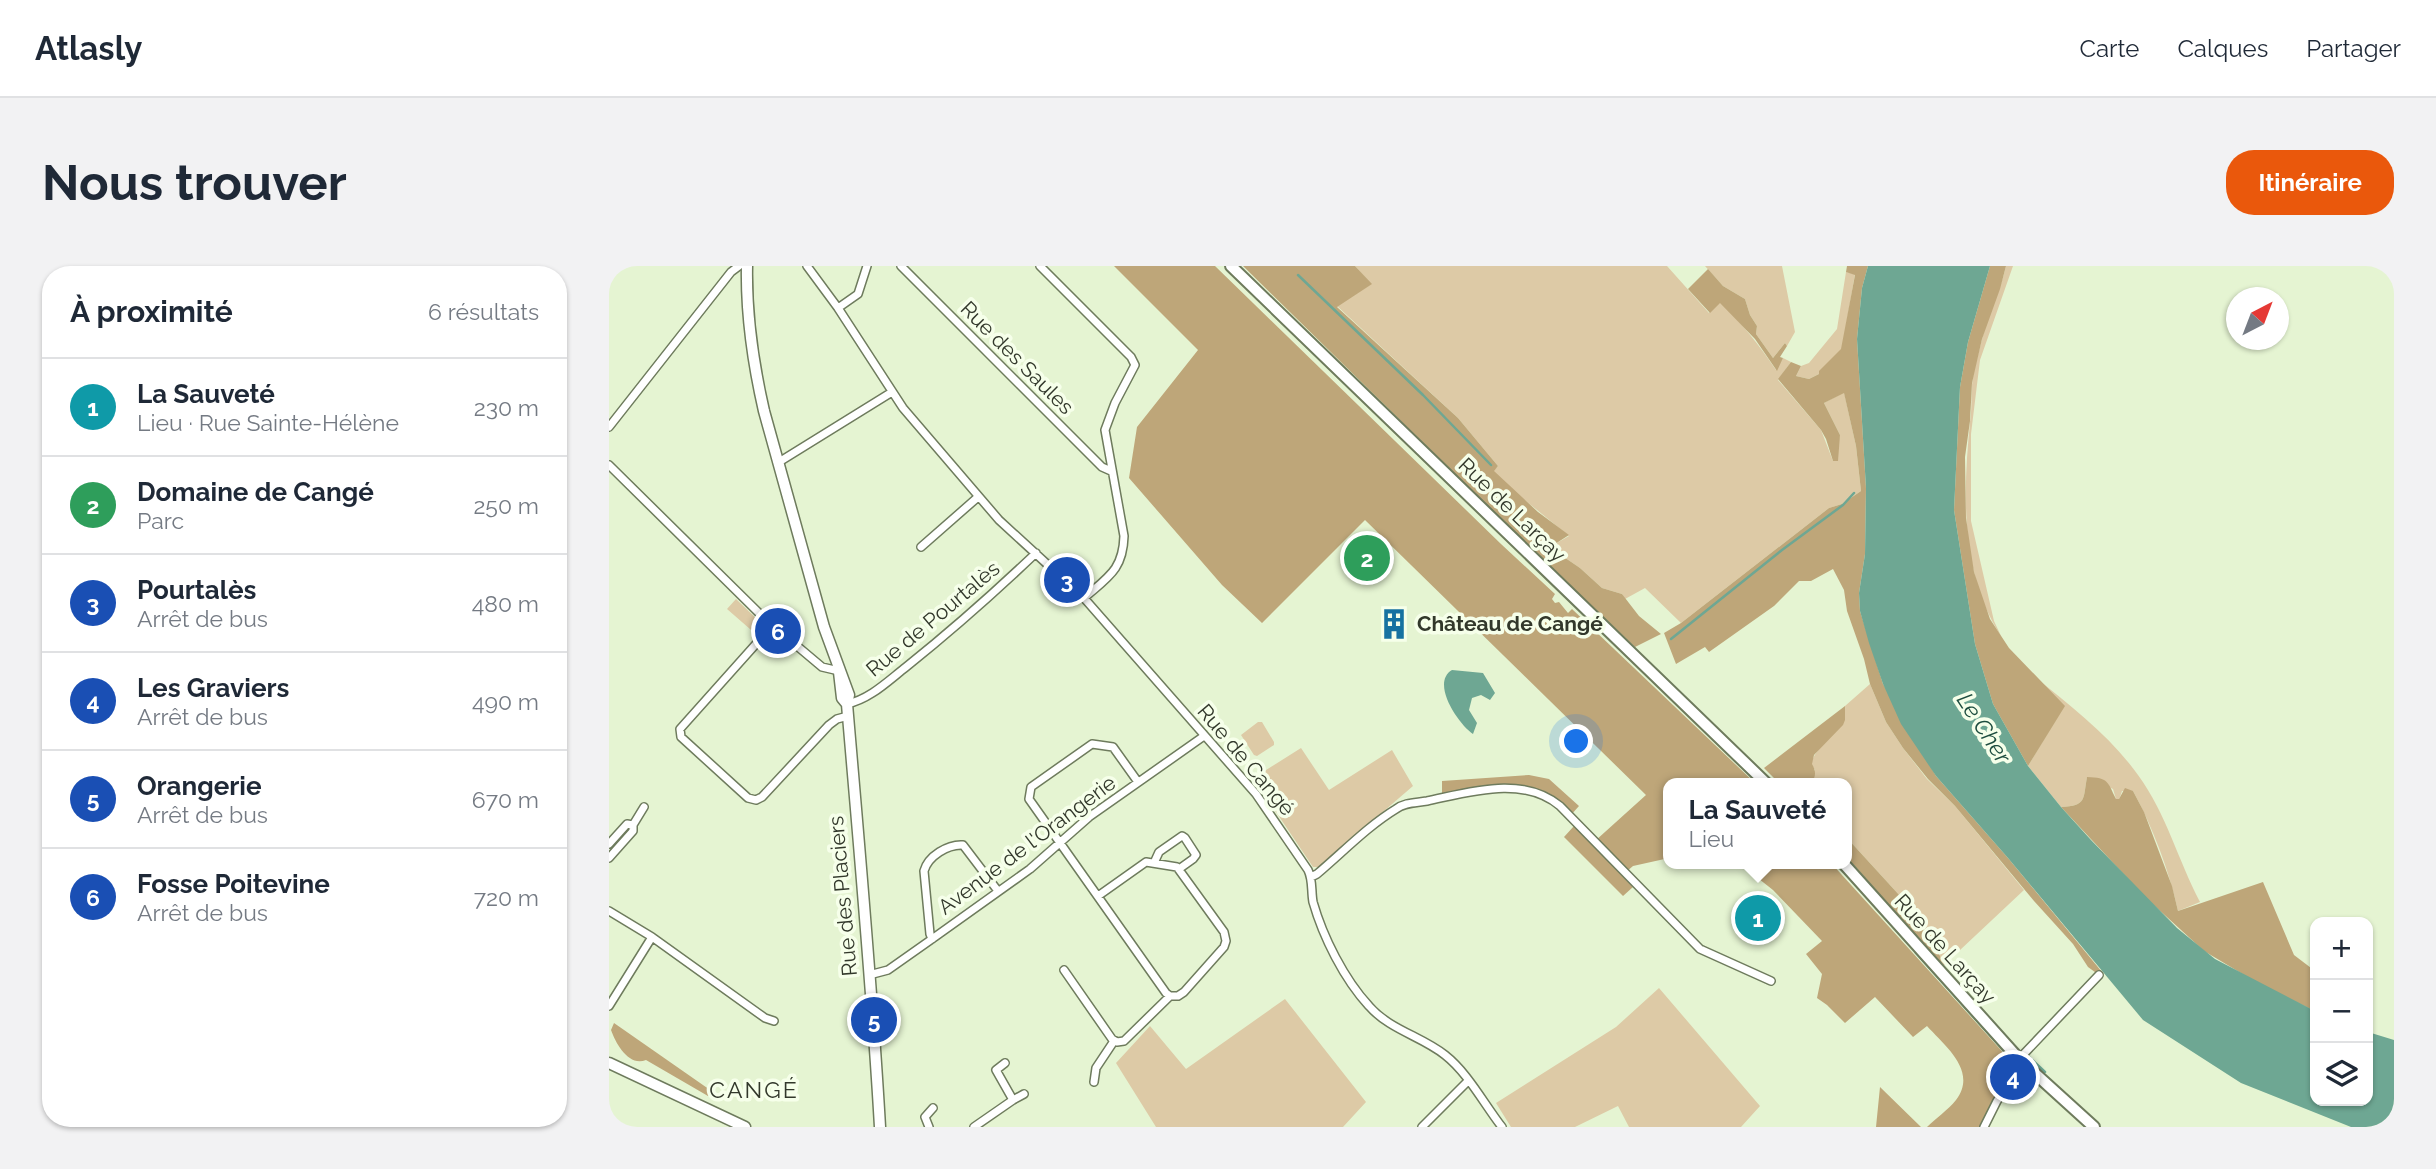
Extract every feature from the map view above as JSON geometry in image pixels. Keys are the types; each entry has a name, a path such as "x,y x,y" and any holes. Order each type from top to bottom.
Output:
{"main road":[{"name":"Rue de Larçay","path":"1231,266 1761,778"},
{"name":"Rue de Larçay","path":"1848,869 2021,1061 2094,1127"}],"street":[{"path":"609,427 731,272 739,266"},
{"name":"Rue des Placiers","path":"747,266 747,298 757,379 824,627 849,695 847,704 880,1127"},
{"name":"Rue de Cangé","path":"807,266 838,308 891,392 978,498 1084,598 1256,794 1311,877 1314,904 1335,955 1356,989 1381,1017 1400,1031 1443,1052 1502,1127"},
{"path":"838,308 858,294 867,266"},
{"name":"Rue des Saules","path":"901,266 1102,467 1111,471"},
{"path":"1040,266 1134,361 1134,370 1107,421 1105,430 1124,536 1123,553 1119,565 1084,598"},
{"path":"779,462 891,392"},
{"path":"609,465 772,626 822,667 839,671"},
{"path":"921,547 978,498"},
{"name":"Rue de Pourtalès","path":"847,704 873,692 930,647 1036,554"},
{"path":"772,626 680,729 681,737 748,798 756,800 762,797 829,725 848,716"},
{"name":"Avenue de l'Orangerie","path":"869,975 888,970 932,939 1030,869 1089,817 1204,736"},
{"path":"1098,896 1146,862 1174,866 1179,869 1224,932 1226,941 1221,951 1184,992 1178,996 1168,994 1029,801 1031,787 1095,743 1113,747 1138,782"},
{"path":"1311,877 1404,804 1473,791 1532,790 1545,795 1560,806 1700,949 1771,981"},
{"path":"609,858 633,831 633,825 644,807"},
{"path":"609,844 627,824 633,825"},
{"path":"1154,863 1159,852 1179,837 1184,837 1196,855 1179,869"},
{"path":"932,939 924,871 927,862 949,846 963,845 998,891"},
{"path":"609,911 652,937 774,1021"},
{"path":"609,1006 652,937"},
{"path":"1064,970 1114,1041"},
{"path":"1984,1127 2021,1061 2099,975"},
{"path":"1114,1041 1124,1041 1168,994"},
{"path":"1094,1082 1096,1068 1114,1041"},
{"path":"609,1063 745,1127"},
{"path":"1005,1063 996,1070 1013,1100"},
{"path":"1422,1127 1468,1081"},
{"path":"974,1127 1024,1094"},
{"path":"929,1127 925,1117 933,1108"}],"shaded area":[{"path":"1114,266 1215,266 1555,594 1552,599 1555,603 1559,602 1568,613 1572,609 1750,778 1663,778 1663,859 1633,866 1626,872 1595,841 1646,795 1365,520 1262,623 1222,585 1129,478 1137,427 1198,350"},
{"path":"1243,266 1355,266 1372,284 1337,307 1458,418 1498,466 1494,471 1538,512 1569,535 1555,544 1561,555 1602,588 1622,594 1639,616 1661,634 1635,647"},
{"path":"1355,266 1667,266 1709,313 1720,302 1750,334 1776,370 1783,358 1791,362 1778,380 1821,430 1833,461 1840,435 1824,403 1844,392 1856,446 1861,491 1842,504 1829,508 1681,623 1645,588 1625,599 1622,594 1602,588 1561,555 1555,544 1569,536 1510,488 1493,471 1498,466 1458,418 1337,306 1371,284"},
{"path":"1705,266 1782,266 1795,332 1787,346 1785,343 1773,358 1756,334 1757,326 1745,299 1723,286"},
{"path":"1847,266 1868,266 1862,288 1857,339 1866,488 1865,554 1859,593 1860,611 1883,684 1936,776 2102,972 2099,975 2088,967 2073,944 1903,748 1886,722 1870,684 1847,611 1844,590 1833,569 1811,581 1799,581 1774,606 1709,652 1705,647 1676,664 1664,633 1681,623 1829,508 1842,504 1861,491 1856,446 1844,393 1824,403 1840,435 1838,461 1833,461 1821,430 1778,379 1791,362 1801,366 1796,376 1809,379 1819,374 1841,349 1855,275 1846,272"},
{"path":"1990,266 2006,266 1982,339 1972,383 1965,457 1966,518 1974,572 1990,619 2009,648 2065,706 2028,766 1993,704 1975,644 1954,510 1960,387 1968,342"},
{"path":"2006,266 2013,266 1980,360 1971,434 1971,521 1994,621 2001,636 1988,612 1971,560 1967,532 1966,477 1973,374"},
{"path":"1708,269 1723,286 1745,299 1757,326 1756,334 1773,358 1785,343 1787,346 1780,357 1783,358 1777,371 1755,339 1720,303 1710,313 1688,289"},
{"path":"1846,272 1855,274 1842,349 1819,374 1809,379 1796,376 1801,366 1809,363 1837,329"},
{"path":"736,599 761,623 762,631 758,636 727,609"},
{"path":"2036,678 2103,735 2138,775 2164,821 2200,902 2178,911 2160,850 2133,791 2122,791 2119,800 2116,799 2113,789 2087,777 2080,803 2061,807 2028,766 2064,706"},
{"path":"1870,684 1886,722 1903,748 2024,890 1943,966 1934,937 1922,920 1852,843 1852,778 1810,778 1815,770 1811,764 1842,723 1845,706"},
{"path":"1845,706 1843,725 1814,755 1814,778 1774,778 1764,768"},
{"path":"1258,722 1262,722 1274,745 1257,756 1241,735"},
{"path":"1301,748 1329,790 1392,750 1413,786 1319,867 1313,867 1252,779"},
{"path":"1529,775 1549,779 1579,806 1570,816 1554,801 1524,789 1442,796 1442,781"},
{"path":"2087,777 2100,778 2106,782 2116,799 2119,799 2125,788 2133,791 2144,812 2172,886 2178,911 2263,882 2294,955 2310,967 2310,1009 2261,985 2204,951 2145,897 2061,807 2080,803"},
{"path":"1574,826 1633,887 1623,896 1564,837"},
{"path":"1852,843 1922,920 1934,937 1943,966 1852,863"},
{"path":"1746,869 1837,869 2010,1060 2017,1071 1984,1127 1927,1127 1953,1104 1962,1089 1963,1079 1957,1060 1927,1026 1913,1037 1875,997 1845,1023 1817,998 1822,974 1806,954 1822,941 1773,890"},
{"path":"1659,988 1760,1106 1741,1127 1629,1127 1618,1106 1575,1127 1511,1127 1496,1103 1616,1027"},
{"path":"1285,999 1366,1102 1343,1127 1156,1127 1116,1063 1150,1026 1186,1069"},
{"path":"614,1023 713,1092 708,1096 646,1060 629,1057 613,1036 611,1030"},
{"path":"1880,1087 1921,1127 1876,1127"}],"water":[{"name":"Le Cher","path":"1868,266 1990,266 1968,342 1960,387 1954,510 1975,644 1993,704 2028,766 2061,807 2177,928 2215,959 2310,1008 2310,1106 2373,1106 2373,1034 2394,1040 2394,1127 2351,1127 2241,1083 2143,1020 1936,776 1901,724 1883,684 1860,611 1859,593 1865,554 1866,488 1857,339 1862,288"},
{"path":"1452,670 1483,673 1495,693 1490,700 1481,695 1472,698 1469,710 1477,723 1473,734 1454,713 1445,694 1446,676"}],"waterway":[{"path":"1298,275 1423,395 1491,465"},
{"path":"1671,639 1843,505 1854,493"},
{"path":"1916,953 2006,1053"},
{"path":"2029,1057 2045,1072"}],"place":[{"name":"Domaine de Cangé","path":"1367,558"},
{"name":"Pourtalès","path":"1067,580"},
{"name":"Château de Cangé","path":"1394,624"},
{"name":"Fosse Poitevine","path":"778,631"},
{"name":"La Sauveté","path":"1758,918"},
{"name":"Orangerie","path":"874,1020"},
{"name":"Les Graviers","path":"2013,1077"}],"district":[{"name":"CANGÉ","path":"754,1090"}]}
